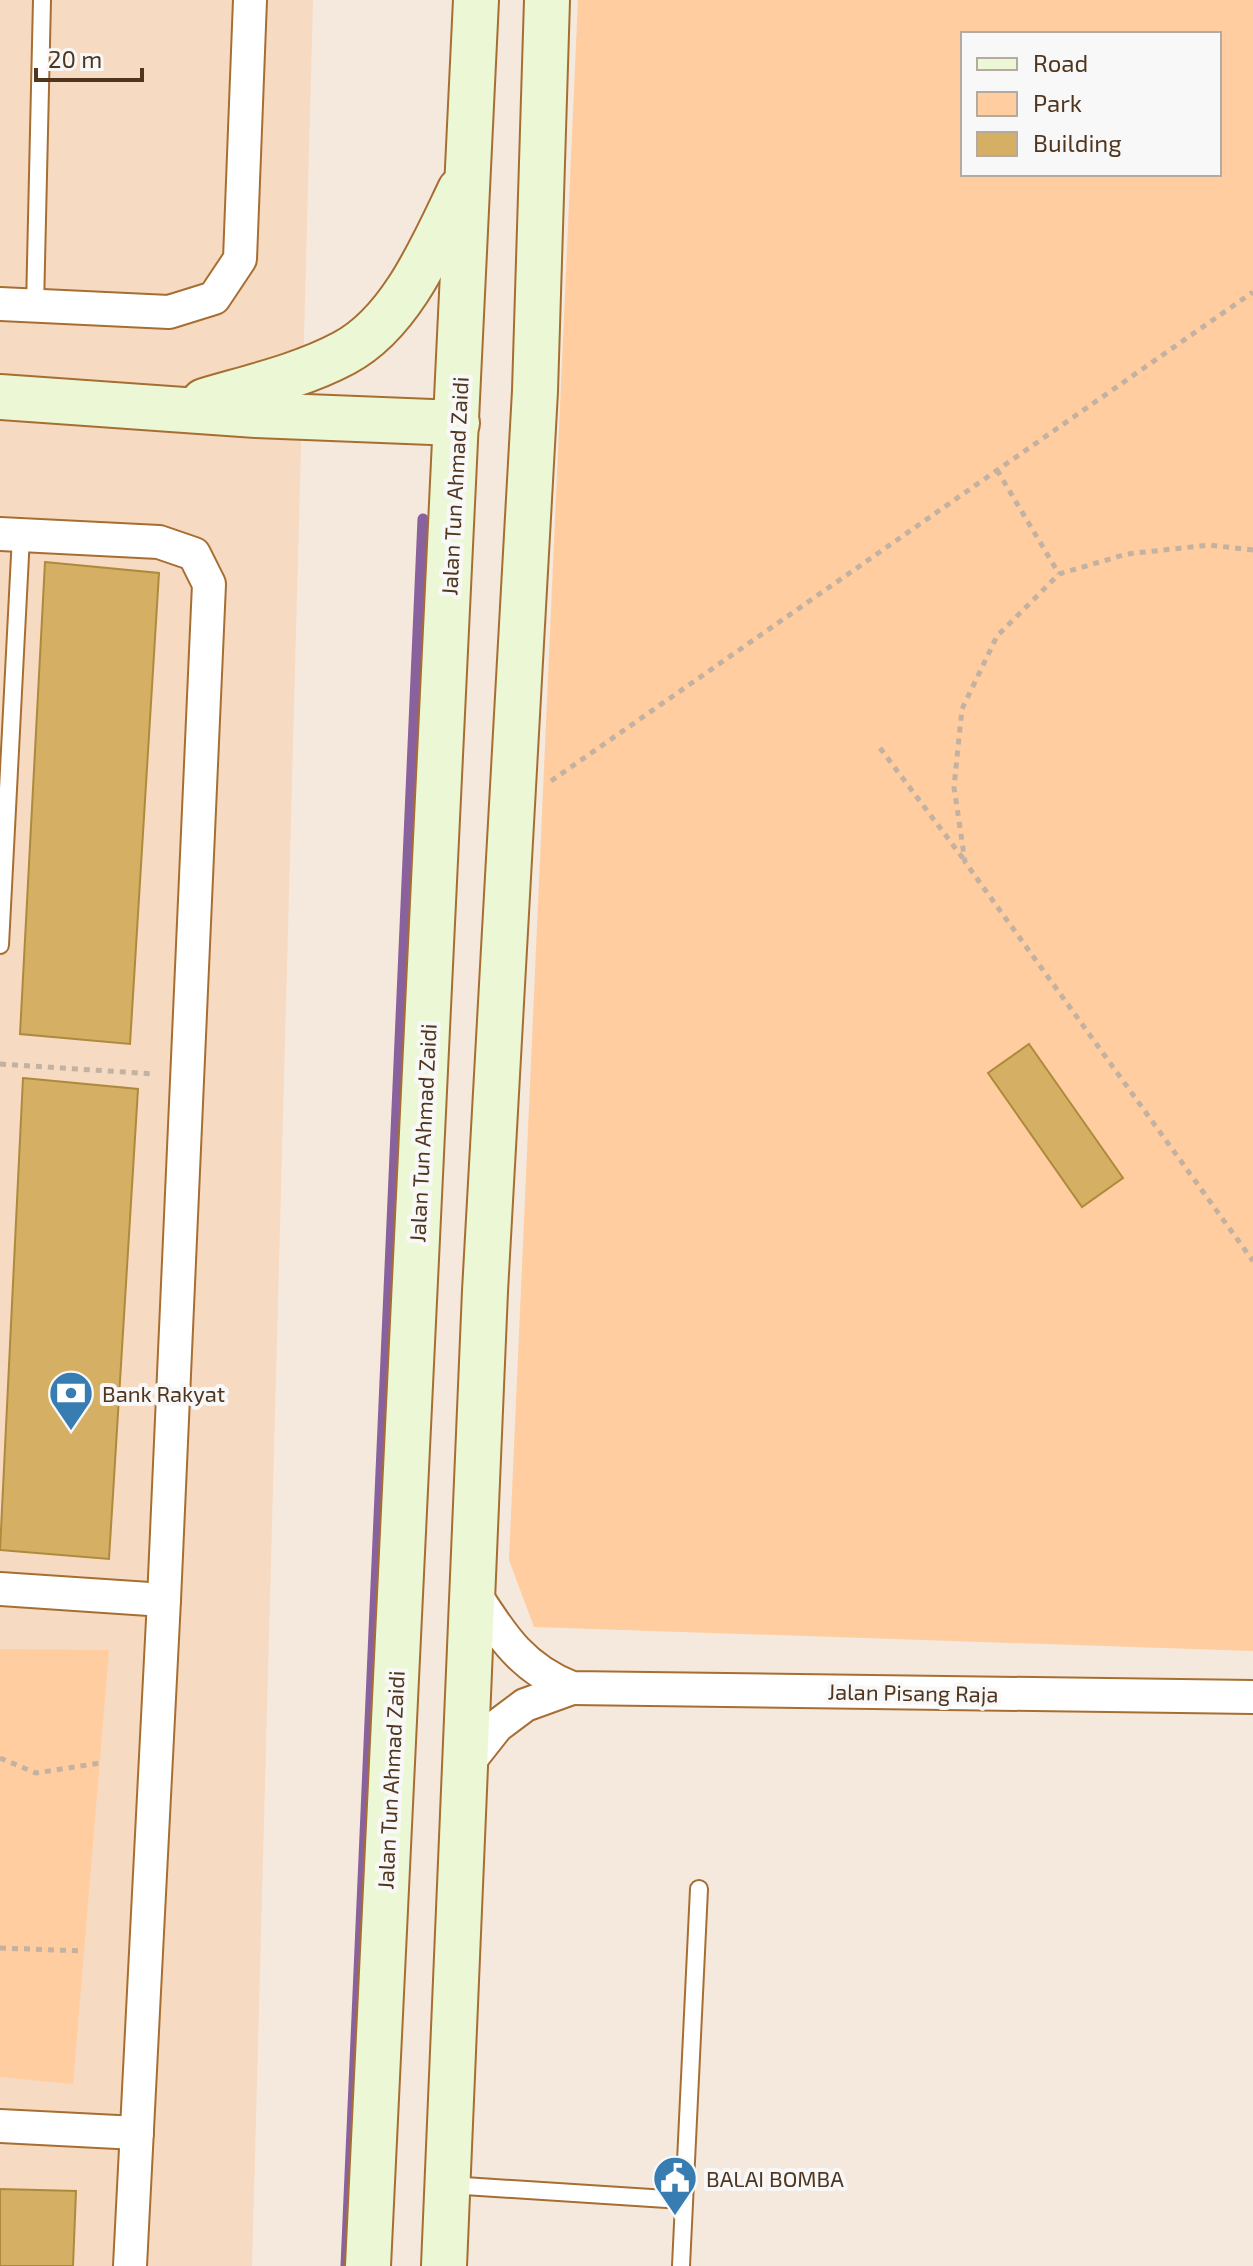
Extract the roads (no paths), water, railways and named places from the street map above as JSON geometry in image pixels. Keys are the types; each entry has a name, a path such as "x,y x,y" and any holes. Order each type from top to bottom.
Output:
{"main road":[{"name":"Jalan Tun Ahmad Zaidi","path":"368,2266 476,0"},
{"path":"444,2266 471,1588 535,391 547,0"},
{"path":"179,408 286,377 344,353 362,342 395,308 434,244 469,170"},
{"path":"0,397 256,415 457,423"}],"street":[{"path":"0,304 169,312 214,298 240,259 250,0"},
{"path":"10,535 159,542 194,554 209,584 164,1600 130,2266"},
{"path":"471,1588 499,1633 514,1650 541,1674 572,1688"},
{"path":"0,1589 164,1600"},
{"path":"463,1769 497,1726 515,1712 525,1705 572,1688"},
{"name":"Jalan Pisang Raja","path":"572,1688 1253,1697"},
{"path":"0,2126 137,2133"}],"lane":[{"path":"35,307 42,0"},
{"path":"0,945 10,535"},
{"path":"681,2266 699,1889"},
{"path":"447,2184 682,2200"}],"waterway":[{"path":"346,2266 423,519"}],"place":[{"name":"Bank Rakyat","path":"71,1432"},
{"name":"BALAI BOMBA","path":"675,2217"}]}
